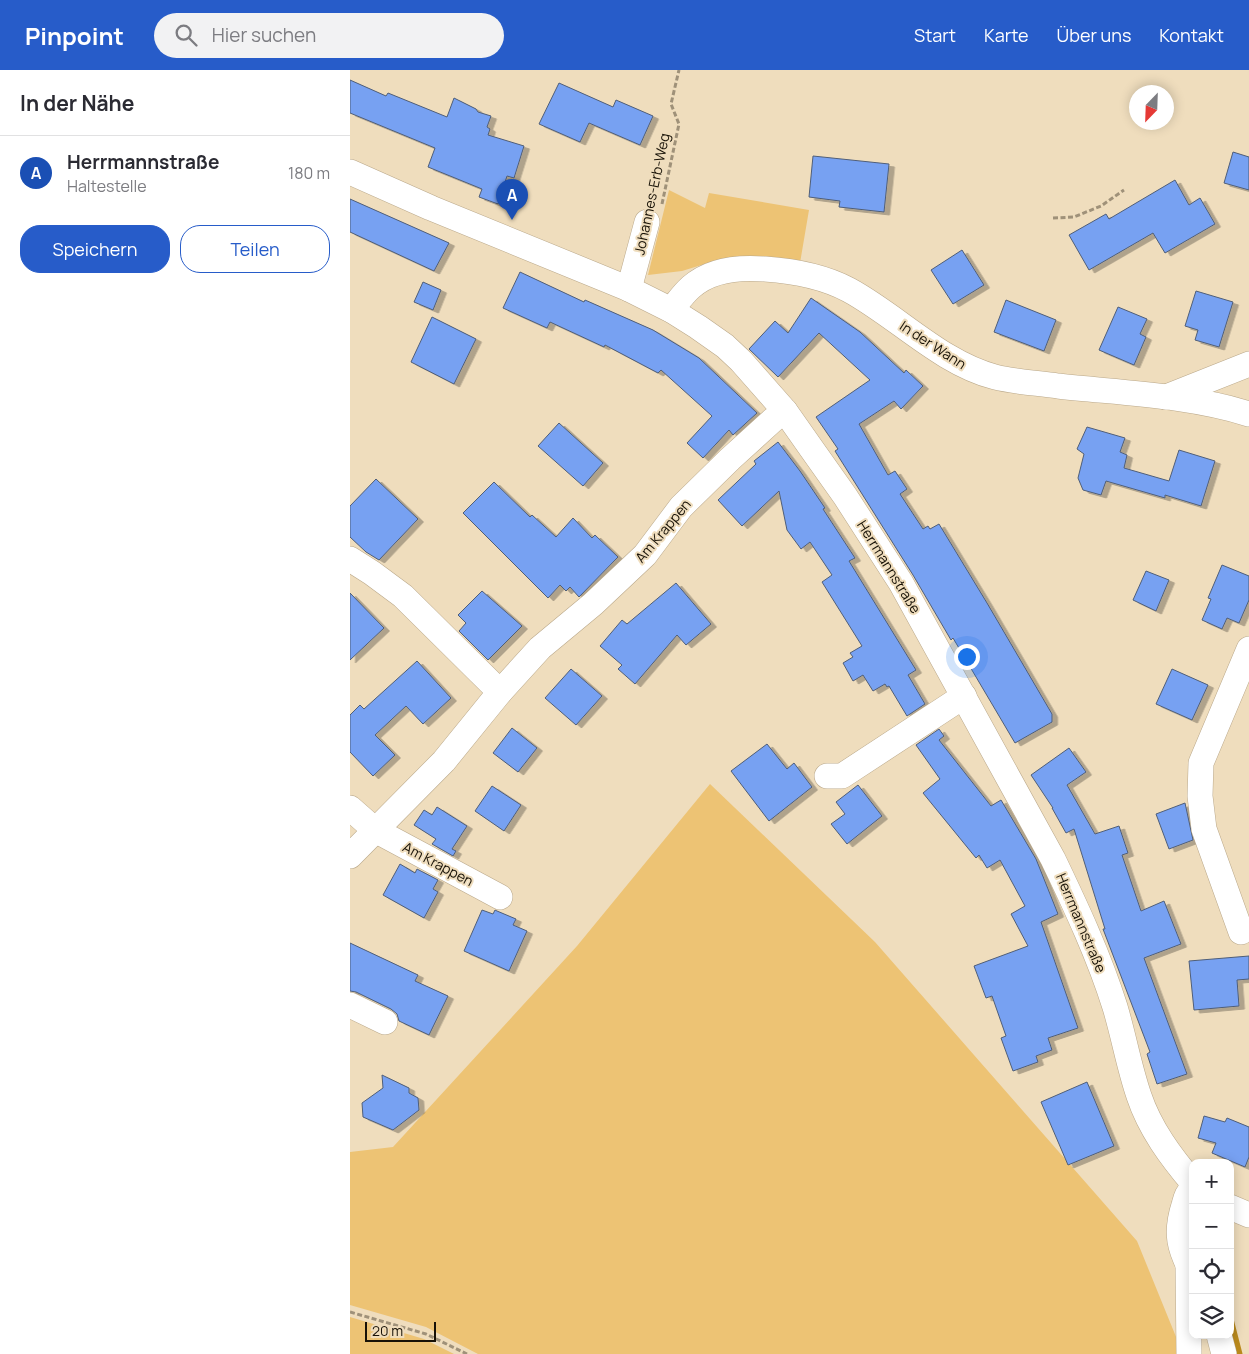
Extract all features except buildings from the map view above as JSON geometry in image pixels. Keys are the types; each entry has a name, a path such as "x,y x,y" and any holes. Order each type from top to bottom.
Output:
{"street":[{"name":"Herrmannstraße","path":"350,172 431,208 629,289 671,310 704,331 741,360 785,412 845,496 901,583 1053,859 1075,903 1114,1006 1139,1097 1162,1143 1189,1179"},
{"path":"629,289 654,216"},
{"name":"In der Wann","path":"671,310 690,288 701,279 716,272 754,268 790,271 815,276 848,289 960,364 986,375 1030,382 1207,402 1249,414"},
{"path":"1164,398 1249,364"},
{"name":"Am Krappen","path":"350,856 444,761 500,692 540,648 593,604 645,555 681,507 774,419 785,412"},
{"path":"350,559 372,572 403,596 500,692"},
{"path":"1241,932 1204,829 1200,796 1201,763 1249,649"},
{"path":"827,776 842,776 964,696"},
{"name":"Am Krappen","path":"350,808 376,830 500,897"},
{"path":"350,1005 385,1022"},
{"path":"1189,1191 1180,1219 1179,1239 1189,1266"},
{"path":"1234,1209 1249,1215"},
{"path":"1189,1354 1190,1294"},
{"path":"1220,1339 1224,1354"}],"path":[{"name":"Johannes-Erb-Weg","path":"654,216 680,124 671,104 679,70"},
{"path":"1053,218 1074,217 1101,206 1124,190"},
{"path":"350,1312 426,1334 466,1354"}],"shaded area":[{"path":"669,190 705,208 709,193 809,210 800,263 721,259 682,271 648,275"},
{"path":"710,784 875,942 1137,1241 1183,1354 478,1354 426,1327 350,1305 350,1152 393,1147 577,946"},
{"path":"350,1317 424,1339 454,1354 350,1354"}],"waterway":[{"path":"1234,1335 1239,1354"}],"place":[{"name":"Herrmannstraße","path":"512,220"}]}
